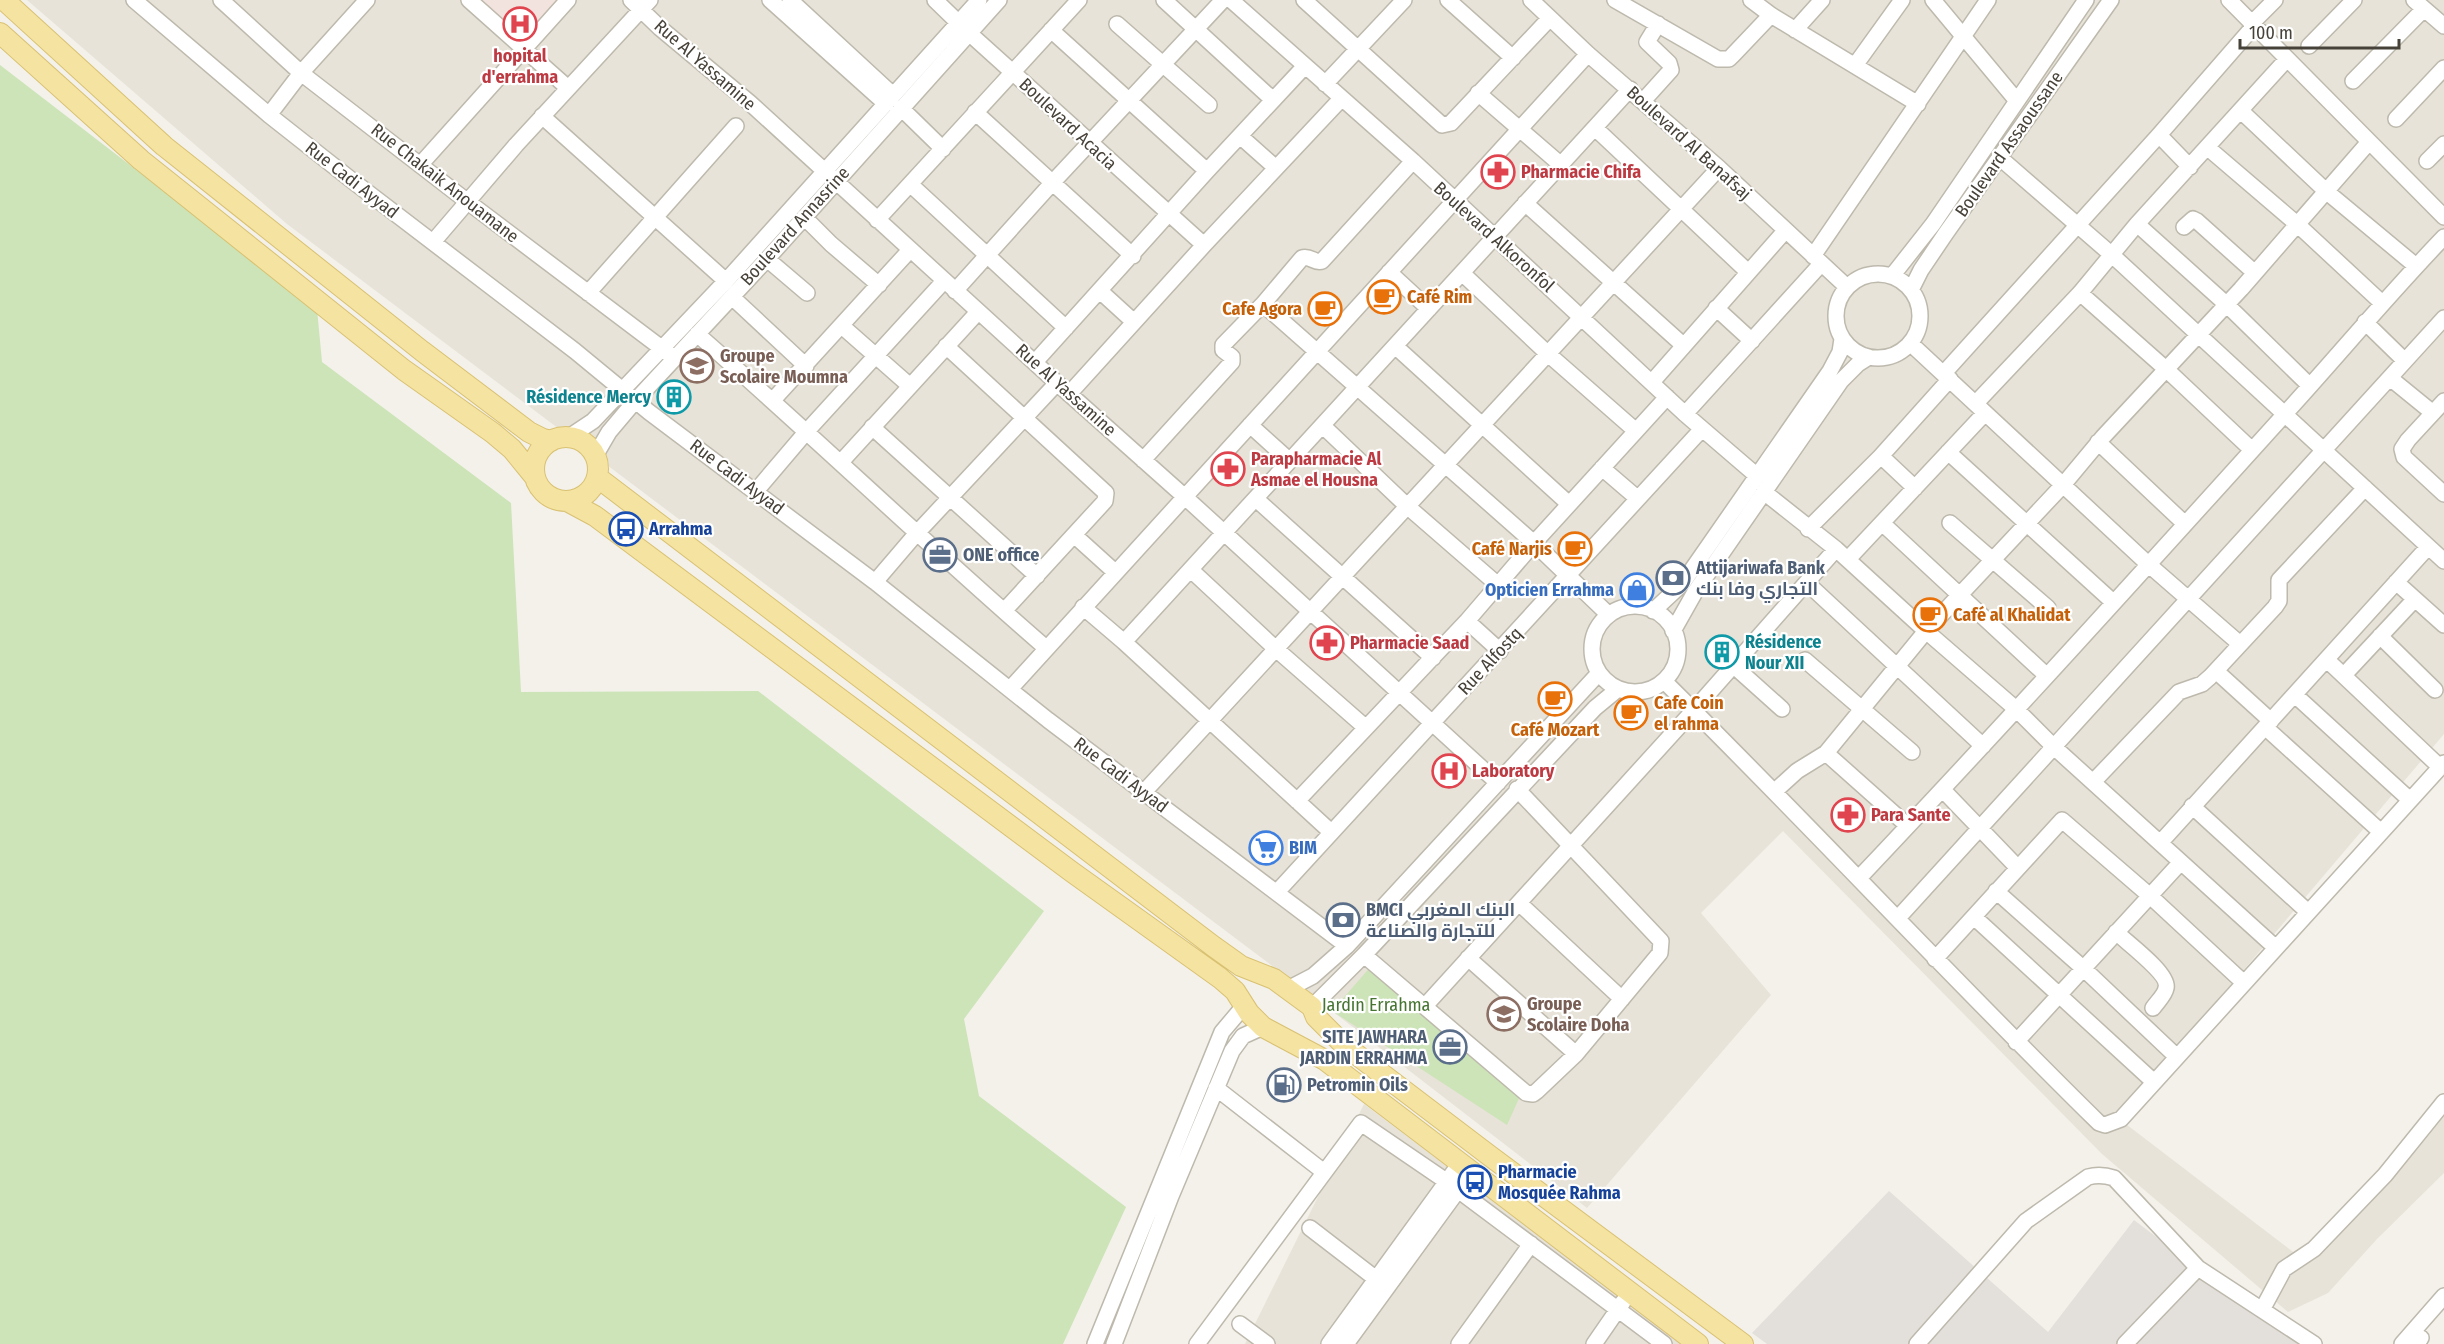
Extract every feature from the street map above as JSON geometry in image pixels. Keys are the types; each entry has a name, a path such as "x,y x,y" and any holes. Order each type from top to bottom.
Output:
{"main road":[{"path":"4,0 164,146 422,351 529,432 543,439 584,443 595,456 598,466 597,477 587,494 569,502"},
{"path":"0,33 141,160 404,370 512,449 549,497 569,502 595,516 1072,872 1220,978 1263,1027 1293,1041 1324,1060 1698,1344"},
{"path":"534,476 537,456 560,439"},
{"path":"597,477 1231,960 1268,975 1288,989 1314,1012 1344,1045 1743,1344"},
{"path":"1239,999 1234,983 1239,975 1246,971 1254,971"},
{"path":"1293,1041 1305,1038 1311,1032 1314,1012"}],"street":[{"name":"Rue Cadi Ayyad","path":"134,0 269,115 875,582 1010,689 1347,946"},
{"path":"269,115 301,73 367,0"},
{"path":"469,0 568,88"},
{"path":"420,165 568,0"},
{"path":"770,0 893,102"},
{"path":"790,0 943,149"},
{"name":"Boulevard Acacia","path":"936,0 1169,216 1204,244"},
{"name":"Boulevard Annasrine","path":"964,28 980,0"},
{"name":"Boulevard Annasrine","path":"560,439 592,421 830,176 893,102 964,28 999,0"},
{"path":"877,220 1079,0"},
{"path":"1164,0 1273,100"},
{"path":"756,491 875,355 949,286 988,254 1223,0"},
{"path":"1304,0 1442,125 1451,123 1550,18"},
{"path":"1325,84 1404,0"},
{"path":"1448,0 1513,58"},
{"name":"Boulevard Al Banafsaj","path":"1532,0 1588,54 1719,168 1847,287"},
{"path":"1751,0 1795,30 1856,64 1918,104"},
{"path":"1795,30 1821,0"},
{"path":"1856,64 1902,0"},
{"path":"1933,0 2017,101"},
{"path":"1685,414 1752,340 1817,260 1988,0"},
{"name":"Boulevard Assaoussane","path":"1892,276 1933,224 2086,0"},
{"name":"Boulevard Assaoussane","path":"1911,290 1927,261 2110,0"},
{"path":"2229,0 2444,218"},
{"path":"1808,529 1881,456 2077,224 2159,135 2275,0"},
{"path":"2309,46 2354,0"},
{"name":"Rue Chakaik Anouamane","path":"224,1 301,73 676,358"},
{"path":"1622,1 1718,59 1724,60 1732,56 1771,15"},
{"name":"Boulevard Alkoronfol","path":"1238,2 1304,67 1413,162 1685,414 1756,475"},
{"path":"433,242 641,3"},
{"name":"Rue Al Yassamine","path":"641,3 949,286 1185,497 1498,783"},
{"path":"2353,81 2419,5 2444,26"},
{"path":"1117,24 1209,105"},
{"path":"1643,101 1671,70 1669,63 1647,42 1658,24"},
{"path":"1051,30 1128,103 1207,171"},
{"path":"1010,689 1588,54"},
{"path":"1425,1006 1694,711 1807,583 1882,523 1948,452 1980,408 2138,224 2287,59"},
{"path":"1035,362 1304,67"},
{"path":"2396,120 2444,68"},
{"path":"1124,642 1630,89"},
{"path":"1478,93 1560,164"},
{"path":"1069,394 1204,244 1341,99"},
{"path":"2241,111 2327,192 2416,266"},
{"path":"975,112 1133,256"},
{"path":"542,116 726,281"},
{"path":"588,293 736,126"},
{"path":"1595,128 1748,272"},
{"path":"2159,135 2190,167"},
{"path":"1240,136 1276,168"},
{"path":"1775,791 1797,771 1826,753 1926,631 2199,335 2369,142"},
{"path":"2427,161 2444,144"},
{"path":"2208,148 2298,225 2382,303"},
{"path":"1999,157 2112,255 2444,561"},
{"path":"1143,460 1232,362 1232,357 1223,350 1223,345 1263,304 1302,258 1322,261 1413,162"},
{"path":"1144,792 1719,168"},
{"name":"Boulevard Annasrine","path":"595,456 609,432 636,400 804,217 830,176"},
{"path":"910,184 1066,328"},
{"path":"1525,203 1683,345"},
{"path":"804,217 831,244 879,285"},
{"path":"2184,227 2189,220 2197,221 2255,273"},
{"path":"2138,224 2310,385"},
{"path":"1652,382 1785,231"},
{"path":"1859,878 1943,790 2444,237"},
{"path":"773,400 843,327 910,250"},
{"path":"767,258 807,293"},
{"path":"1389,272 1429,309"},
{"path":"1462,273 1547,353 1636,431"},
{"path":"1653,611 1682,584 1830,371 1840,352 1842,339 1836,321 1836,312 1841,295 1847,287 1863,276 1872,274 1892,276 1903,281 1911,290 1918,303 1920,319 1916,334 1910,343 1892,356 1869,357 1855,351 1842,339"},
{"path":"1100,291 1134,322"},
{"path":"2080,293 2252,450"},
{"path":"732,297 806,366"},
{"path":"1263,304 1534,543 1609,615"},
{"path":"1716,308 1752,340"},
{"path":"841,462 978,312"},
{"path":"1898,918 2444,318"},
{"path":"2365,322 2404,360"},
{"path":"843,327 910,386"},
{"path":"697,334 841,462 916,534 1046,648"},
{"path":"1910,343 2148,564 2240,644"},
{"path":"946,346 1106,493 1106,501 1004,611"},
{"path":"1395,346 1569,504"},
{"path":"1673,631 1695,592 1841,381 1858,364 1869,357"},
{"path":"2390,378 2433,413"},
{"path":"875,582 916,534 1057,383"},
{"path":"1297,801 1467,621 1534,543 1667,397"},
{"path":"2444,400 2402,449 2404,457 2444,494"},
{"path":"1250,425 1290,461"},
{"path":"1323,426 1407,506 1498,585"},
{"path":"872,427 1036,576"},
{"name":"Rue Alfostq","path":"1277,892 1702,429"},
{"path":"2098,442 2184,523"},
{"path":"1948,452 2113,603"},
{"path":"1881,456 1915,488"},
{"path":"1602,468 1637,498"},
{"path":"2093,782 2179,692 2206,682 2279,601 2279,579 2365,488"},
{"path":"1764,492 1842,554 2016,709 2054,747 2276,948"},
{"path":"1256,499 1433,658"},
{"path":"1882,523 2046,676"},
{"path":"1950,523 2048,608"},
{"path":"1074,535 1116,572"},
{"path":"2160,843 2428,547"},
{"path":"1191,570 1365,727"},
{"path":"2396,582 2444,625"},
{"path":"1807,583 1983,746"},
{"path":"2344,675 2415,599"},
{"path":"1083,607 1331,832"},
{"path":"1630,607 1653,611 1668,623 1673,631 1677,657 1674,666 1664,681 1650,690 1634,692 1618,689 1605,681 1599,673 1593,657 1596,631 1609,615 1630,607"},
{"path":"1467,621 1500,651"},
{"path":"2380,636 2435,690"},
{"path":"1804,660 1912,752"},
{"path":"1664,681 1775,791 2016,1042 2099,1123 2105,1125 2121,1119 2442,765 2327,660"},
{"path":"1734,666 1782,709"},
{"path":"2216,671 2381,832"},
{"path":"1288,989 1313,976 1347,946 1599,673"},
{"path":"1314,1012 1517,789 1595,708 1618,689"},
{"path":"2295,695 2410,800"},
{"path":"1826,753 1908,826"},
{"path":"1364,955 1527,1093 1533,1094 1576,1054 1660,953 1661,940 1517,789"},
{"path":"1943,790 2017,867"},
{"path":"2192,806 2308,912"},
{"path":"1935,959 2059,821 2065,821 2244,983"},
{"path":"2016,1042 2181,862"},
{"path":"1996,891 2084,969 2177,1057"},
{"path":"1519,903 1622,999"},
{"path":"1974,917 2154,1082"},
{"path":"2116,932 2164,977 2166,989 2153,1008"},
{"path":"1468,958 1576,1054"},
{"path":"1095,1344 1222,1032 1239,999"},
{"path":"1114,1344 1171,1196 1237,1043 1250,1032 1263,1027"},
{"path":"1216,1088 1324,1172"},
{"path":"2262,1310 2284,1269 2314,1249 2385,1175 2444,1102"},
{"path":"1197,1344 1361,1123 1452,1185 1665,1344"},
{"path":"1329,1344 1381,1283 1467,1167"},
{"path":"1917,1344 2026,1221 2088,1177 2106,1175 2114,1178 2198,1268 2314,1344"},
{"path":"1310,1228 1381,1283"},
{"path":"1460,1344 1532,1244"},
{"path":"2125,1344 2198,1268"},
{"path":"1346,1344 1381,1283"},
{"path":"1594,1344 1630,1292"},
{"path":"2402,1344 2444,1296"},
{"path":"1240,1324 1267,1344"}],"shaded area":[{"path":"27,0 2444,0 2444,734 2118,1118 2301,1258 2444,1106 2444,1173 2377,1239 2328,1293 2288,1312 2102,1154 1783,831 1701,913 1771,995 1587,1208 1332,1011 287,224"},
{"name":"hopital d'errahma","path":"470,0 566,0 523,48"},
{"path":"1364,1104 1684,1344 1245,1344"},
{"path":"1889,1191 2048,1332 2134,1220 2298,1344 1767,1344 1752,1333"}],"green space":[{"path":"0,65 317,309 322,362 511,503 521,692 758,691 1044,911 964,1019 979,1096 1126,1207 1063,1344 0,1344"},
{"name":"Jardin Errahma","path":"1373,964 1521,1094 1507,1125 1332,1011"}],"place":[{"name":"hopital d'errahma","path":"520,24"},
{"name":"Pharmacie Chifa","path":"1498,172"},
{"name":"Café Rim","path":"1384,297"},
{"name":"Cafe Agora","path":"1325,309"},
{"name":"Groupe Scolaire Moumna","path":"697,366"},
{"name":"Résidence Mercy","path":"674,397"},
{"name":"Parapharmacie Al Asmae el Housna","path":"1228,469"},
{"name":"Arrahma","path":"626,529"},
{"name":"Café Narjis","path":"1575,549"},
{"name":"ONE office","path":"940,555"},
{"name":"Attijariwafa Bank التجاري وفا بنك","path":"1673,578"},
{"name":"Opticien Errahma","path":"1637,590"},
{"name":"Café al Khalidat","path":"1930,615"},
{"name":"Pharmacie Saad","path":"1327,643"},
{"name":"Résidence Nour XII","path":"1722,652"},
{"name":"Café Mozart","path":"1555,699"},
{"name":"Cafe Coin el rahma","path":"1631,713"},
{"name":"Laboratory","path":"1449,771"},
{"name":"Para Sante","path":"1848,815"},
{"name":"BIM","path":"1266,848"},
{"name":"BMCI البنك المغربي للتجارة والصناعة","path":"1343,920"},
{"name":"Groupe Scolaire Doha","path":"1504,1014"},
{"name":"SITE JAWHARA JARDIN ERRAHMA","path":"1450,1047"},
{"name":"Petromin Oils","path":"1284,1085"},
{"name":"Pharmacie Mosquée Rahma","path":"1475,1182"}]}
